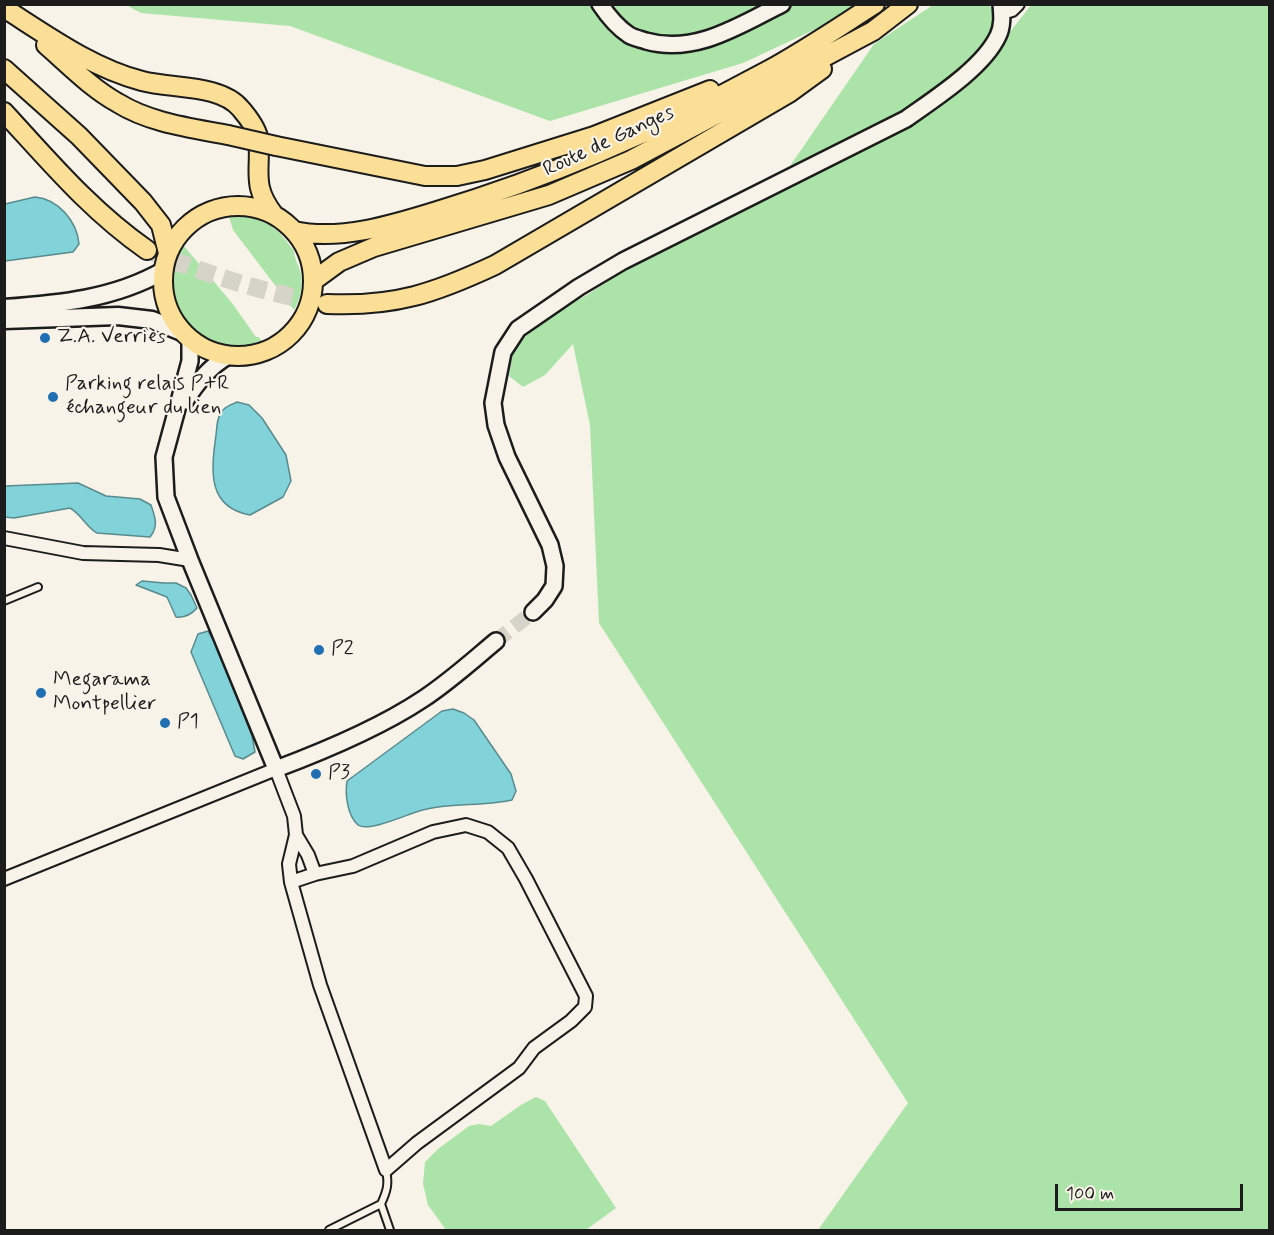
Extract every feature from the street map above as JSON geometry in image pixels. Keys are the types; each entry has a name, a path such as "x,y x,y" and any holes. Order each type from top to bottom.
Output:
{"main road":[{"name":"Route de Ganges","path":"294,231 309,235 391,225 508,189 643,134 768,71 875,4"},
{"name":"Route de Ganges","path":"312,281 339,262 374,247 549,195 631,160 873,31 908,4"},
{"path":"4,9 98,90 142,115 168,123 425,176 457,176 484,170 594,135 691,96 768,71"},
{"path":"4,9 68,49 112,70 141,81 212,92 229,98 239,107 258,135 257,164 260,193 274,215 294,231 308,255 312,281 308,308 290,334 278,344 248,356 228,356 208,351 186,336 152,320 118,316 4,320"},
{"path":"327,304 378,304 410,298 448,286 495,265 789,93 873,31"},
{"path":"4,69 79,136 143,202 161,225 168,253"},
{"path":"4,112 107,221 147,250"},
{"path":"186,336 170,314 163,293 163,271 168,253 179,234 194,220 213,210 233,206 254,208 274,215"},
{"path":"4,308 80,301 144,282 163,271"}],"street":[{"path":"600,4 612,21 630,36 658,44 676,44 702,41 782,4"},
{"path":"533,612 554,586 555,566 550,545 507,457 496,425 493,403 503,352 518,329 579,287 623,261 906,119 944,93 978,62 998,38 1002,22 1001,9 1012,10 1018,4"},
{"path":"186,336 190,361 164,457 166,497 294,816 296,835 289,864 291,882 320,986 386,1170 417,1143 519,1068 534,1048 571,1021 585,1007 586,996 526,879 508,848 488,832 466,825 433,832 353,866 291,882"},
{"path":"178,411 195,385 213,366 228,356"},
{"path":"4,538 83,554 159,555 190,560"},
{"path":"4,879 312,755 423,700 496,641"},
{"path":"296,835 308,855 315,874"}],"lane":[{"path":"4,601 38,587"},
{"path":"329,1230 381,1204 387,1191 386,1170"},
{"path":"381,1204 390,1230"}],"green space":[{"path":"126,5 867,5 743,63 550,121 290,26 141,13"},
{"path":"933,5 989,5 1010,32 1031,5 1269,5 1269,1230 818,1230 908,1103 599,623 590,425 573,344 545,375 523,387 509,376 513,349 549,313 551,315 587,295 647,255 772,192 874,44"},
{"path":"229,216 251,218 267,223 294,251 302,284 294,310 233,230"},
{"path":"183,245 261,341 243,346 224,345 204,338 182,318 177,309 171,283 176,256"},
{"path":"536,1097 545,1101 616,1208 586,1230 446,1230 428,1205 423,1184 425,1162 438,1149 469,1126 479,1124 491,1126"}],"water":[{"path":"35,197 51,202 65,213 75,227 79,244 73,252 5,261 5,204"},
{"path":"237,402 249,405 262,418 286,455 291,481 283,497 250,515 236,511 226,504 219,496 213,474 219,417 225,408"},
{"path":"78,483 106,496 140,499 151,505 155,517 153,533 150,537 97,533 70,508 14,518 5,517 5,486"},
{"path":"142,581 176,583 186,588 197,608 188,616 176,617 167,597 136,585"},
{"path":"208,631 217,646 252,736 255,752 243,759 235,756 191,652 198,634"},
{"path":"453,709 474,720 511,774 516,791 512,800 439,807 378,825 363,827 358,825 351,816 348,804 347,781 442,711"}],"tunnel":[{"path":"147,250 236,282 327,304"},
{"path":"496,641 533,612"}],"place":[{"name":"Z.A. Verriès","path":"45,338"},
{"name":"Parking relais P+R échangeur du lien","path":"53,397"},
{"name":"P2","path":"319,650"},
{"name":"Megarama Montpellier","path":"41,693"},
{"name":"P1","path":"165,723"},
{"name":"P3","path":"316,774"}]}
